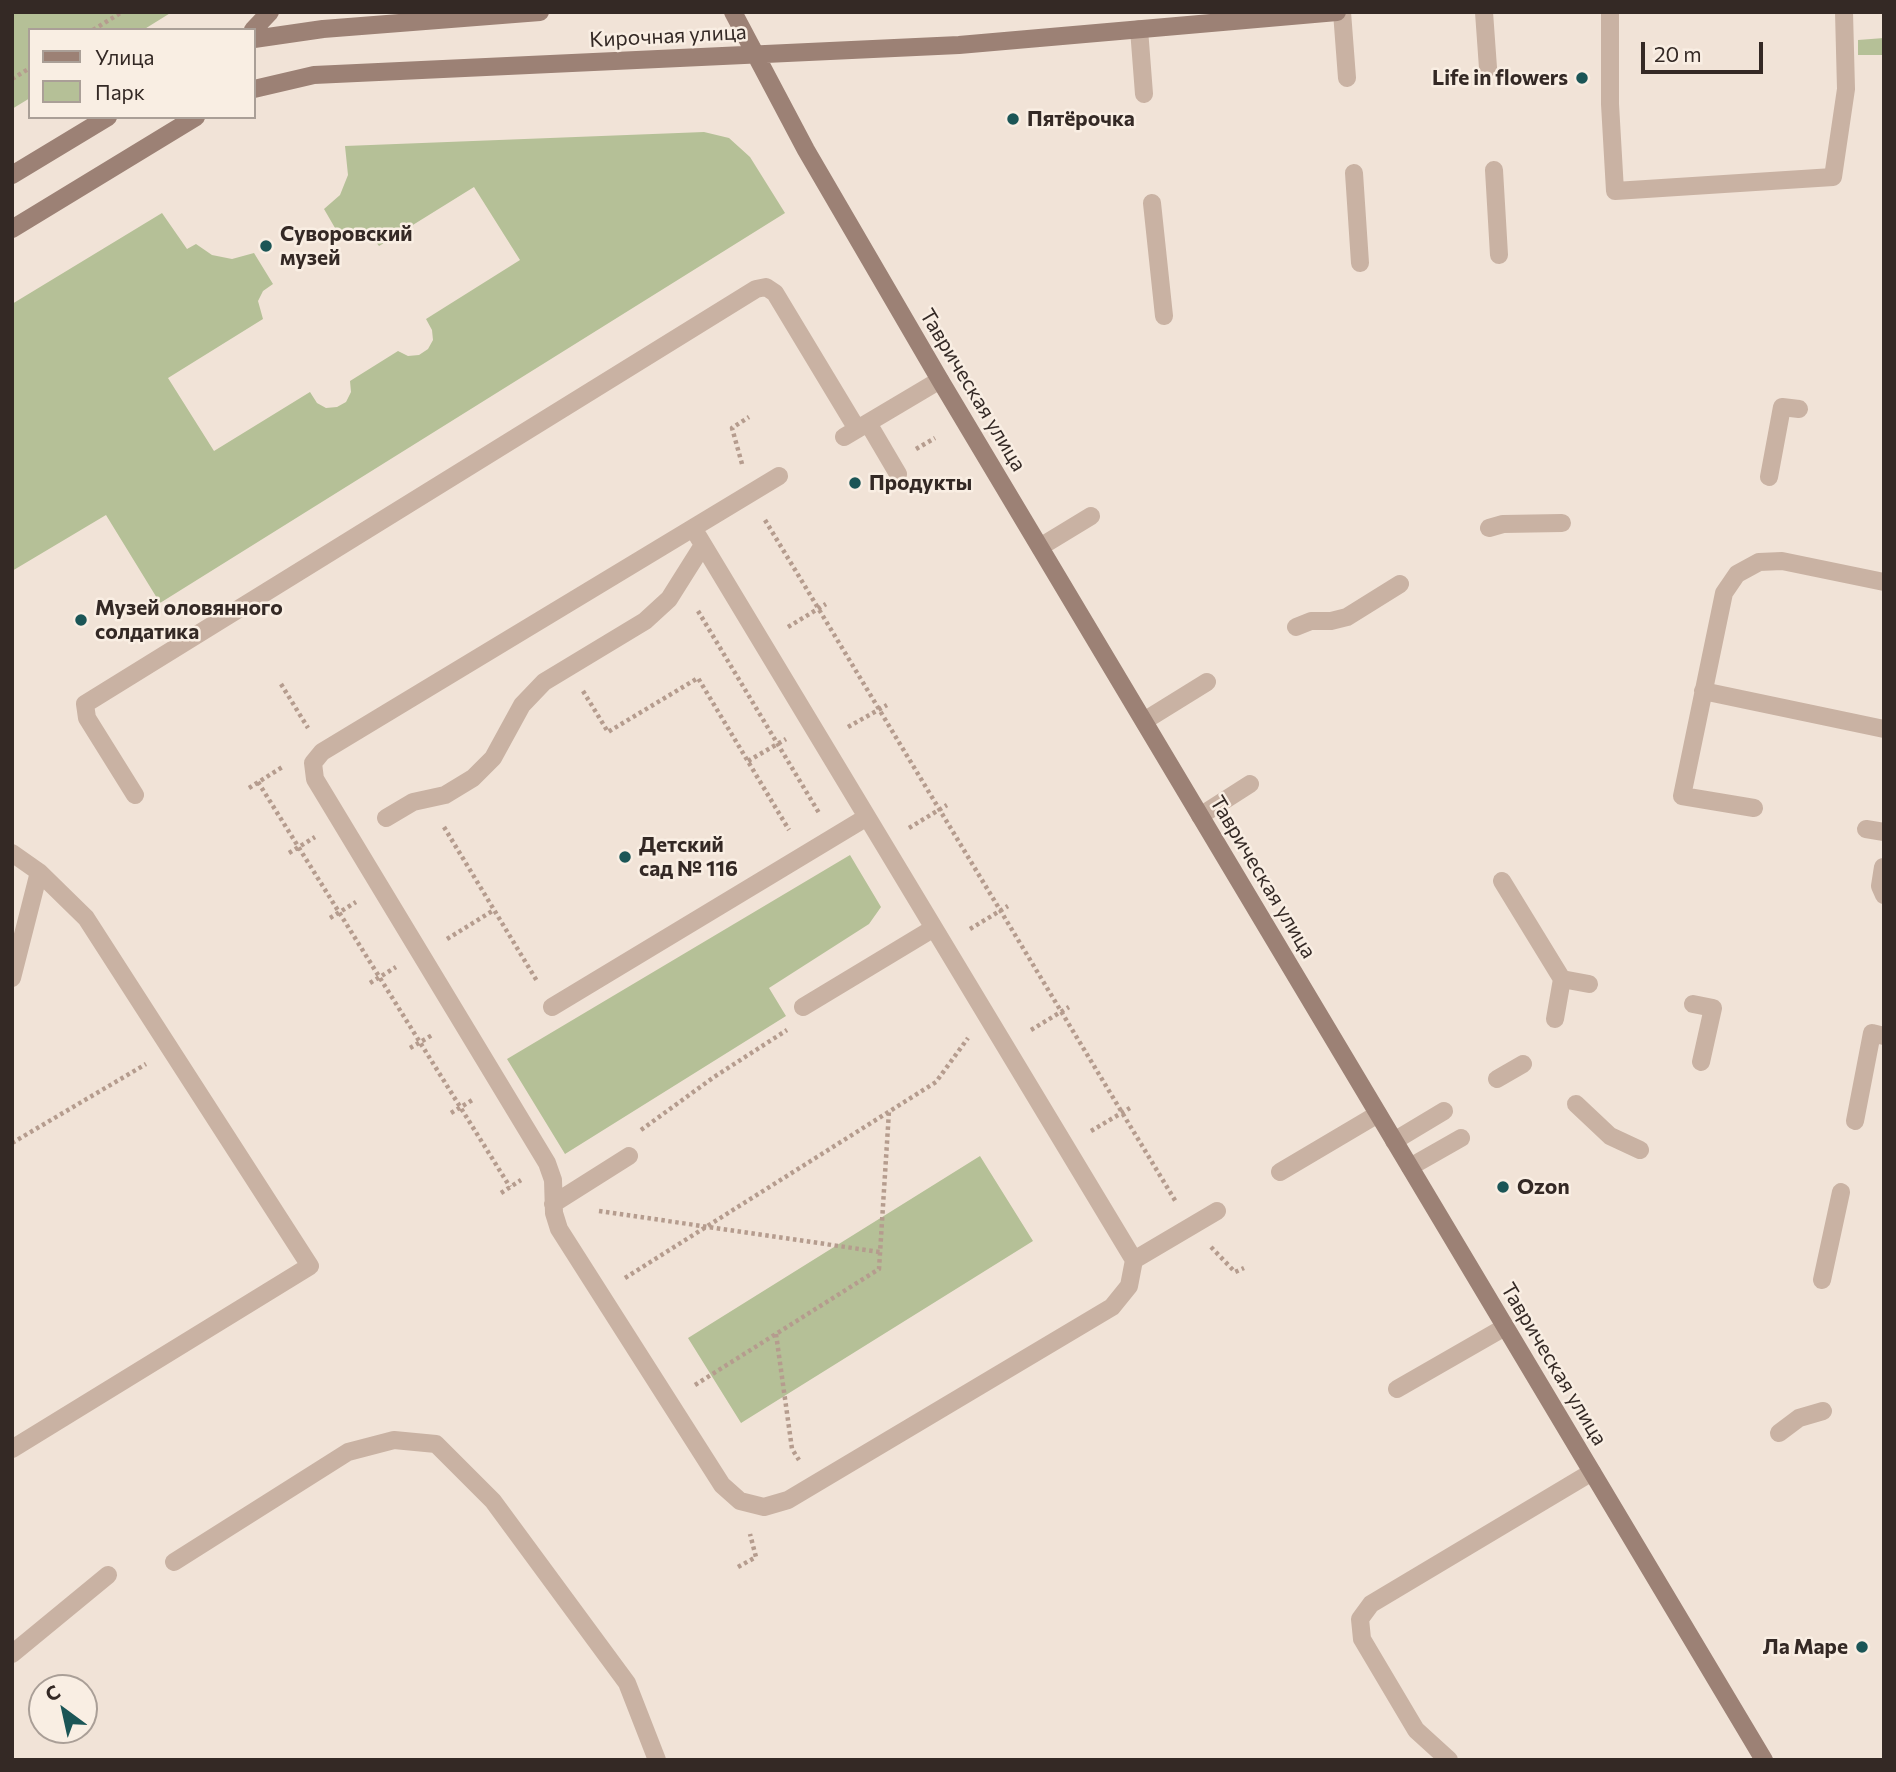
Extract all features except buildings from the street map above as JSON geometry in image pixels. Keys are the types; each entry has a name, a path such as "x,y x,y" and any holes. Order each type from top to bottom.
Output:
{"street":[{"path":"255,28 270,12"},
{"path":"256,39 323,29 540,12"},
{"name":"Таврическая улица","path":"733,12 806,150 940,380 1764,1760"},
{"name":"Кирочная улица","path":"256,89 314,75 959,45 1340,12"},
{"path":"12,175 105,119"},
{"path":"12,229 193,119"}],"lane":[{"path":"1340,12 1347,78"},
{"path":"1484,12 1488,68"},
{"path":"1610,12 1615,191 1833,177 1846,89 1844,12"},
{"path":"1139,29 1144,94"},
{"path":"1494,170 1499,255"},
{"path":"1354,173 1360,263"},
{"path":"1152,203 1164,316"},
{"path":"135,795 87,718 82,697 756,289 766,287 775,293 856,430 898,474"},
{"path":"856,430 940,380"},
{"path":"1769,477 1782,407 1799,409"},
{"path":"693,528 1134,1260 1129,1286 1112,1307 788,1500 764,1507 740,1502 722,1485 559,1229 553,1204 553,1180 547,1163 315,779 318,758 693,528 779,476"},
{"path":"1040,547 1091,516"},
{"path":"1489,528 1503,524 1562,523"},
{"path":"386,818 413,802 444,795 473,778 493,758 522,705 544,682 645,621 669,599 703,545"},
{"path":"1754,808 1682,796 1724,593 1737,574 1759,562 1782,561 1884,582"},
{"path":"1296,627 1311,621 1331,621 1347,617 1400,584"},
{"path":"1144,721 1207,682"},
{"path":"1703,691 1884,729"},
{"path":"1200,816 1250,784"},
{"path":"552,1007 867,817"},
{"path":"12,853 39,872 86,918 310,1266 12,1449"},
{"path":"1883,867 1880,886 1884,895"},
{"path":"12,978 39,872"},
{"path":"1502,881 1562,979 1555,1019"},
{"path":"803,1007 934,928"},
{"path":"1562,979 1589,984"},
{"path":"1693,1004 1713,1008 1702,1062"},
{"path":"1855,1121 1872,1033 1884,1036"},
{"path":"1497,1079 1523,1064"},
{"path":"1576,1104 1610,1136 1640,1150"},
{"path":"1394,1141 1444,1111"},
{"path":"1280,1172 1378,1114"},
{"path":"1410,1167 1461,1138"},
{"path":"553,1204 629,1157"},
{"path":"1822,1280 1841,1192"},
{"path":"1134,1260 1217,1211"},
{"path":"1397,1389 1505,1326"},
{"path":"1779,1433 1798,1419 1824,1411"},
{"path":"174,1562 348,1452 394,1440 436,1444 493,1501 627,1683 657,1760"},
{"path":"1449,1760 1416,1730 1362,1639 1360,1619 1371,1604 1592,1472"},
{"path":"12,1654 108,1576"}],"path":[{"path":"96,28 122,12"},
{"path":"12,79 28,69"},
{"path":"750,417 732,428 750,494 1191,1226 1236,1272 1244,1268"},
{"path":"681,583 834,838"},
{"path":"762,643 826,604"},
{"path":"569,667 608,732 698,678 804,855"},
{"path":"249,788 290,762 318,758 281,684"},
{"path":"822,743 887,705"},
{"path":"748,761 811,724"},
{"path":"258,782 510,1187"},
{"path":"428,799 552,1007"},
{"path":"883,844 947,805"},
{"path":"944,945 1008,906"},
{"path":"421,954 494,910"},
{"path":"629,1157 641,1130 714,1077 793,1027 803,1007"},
{"path":"1005,1046 1069,1007"},
{"path":"600,1293 936,1082 986,1014"},
{"path":"12,1143 170,1049"},
{"path":"1066,1146 1130,1108"},
{"path":"710,1375 879,1269 889,1110"},
{"path":"553,1204 880,1252"},
{"path":"776,1334 792,1449"},
{"path":"738,1567 757,1556 740,1502"}],"green space":[{"path":"12,12 172,12 146,28 28,28 28,99 12,109"},
{"path":"1884,38 1884,55 1858,55 1858,40"},
{"path":"704,132 729,138 750,157 785,213 160,603 106,515 12,571 12,304 162,213 187,249 196,244 212,255 232,259 254,253 273,284 263,291 258,301 263,319 168,378 214,451 310,392 317,403 326,408 337,407 346,402 351,392 350,381 398,351 408,356 419,355 428,349 433,340 432,330 426,319 520,260 474,187 379,246 373,238 364,233 353,234 342,240 324,209 340,195 348,175 345,146"},
{"path":"850,855 881,907 869,924 769,988 786,1016 565,1154 507,1059"},
{"path":"980,1156 1033,1241 741,1423 688,1338"}],"place":[{"name":"Life in flowers","path":"1582,78"},
{"name":"Пятёрочка","path":"1013,119"},
{"name":"Суворовский музей","path":"266,246"},
{"name":"Продукты","path":"855,483"},
{"name":"Музей оловянного солдатика","path":"81,620"},
{"name":"Детский сад № 116","path":"625,857"},
{"name":"Ozon","path":"1503,1187"},
{"name":"Ла Маре","path":"1862,1647"}]}
